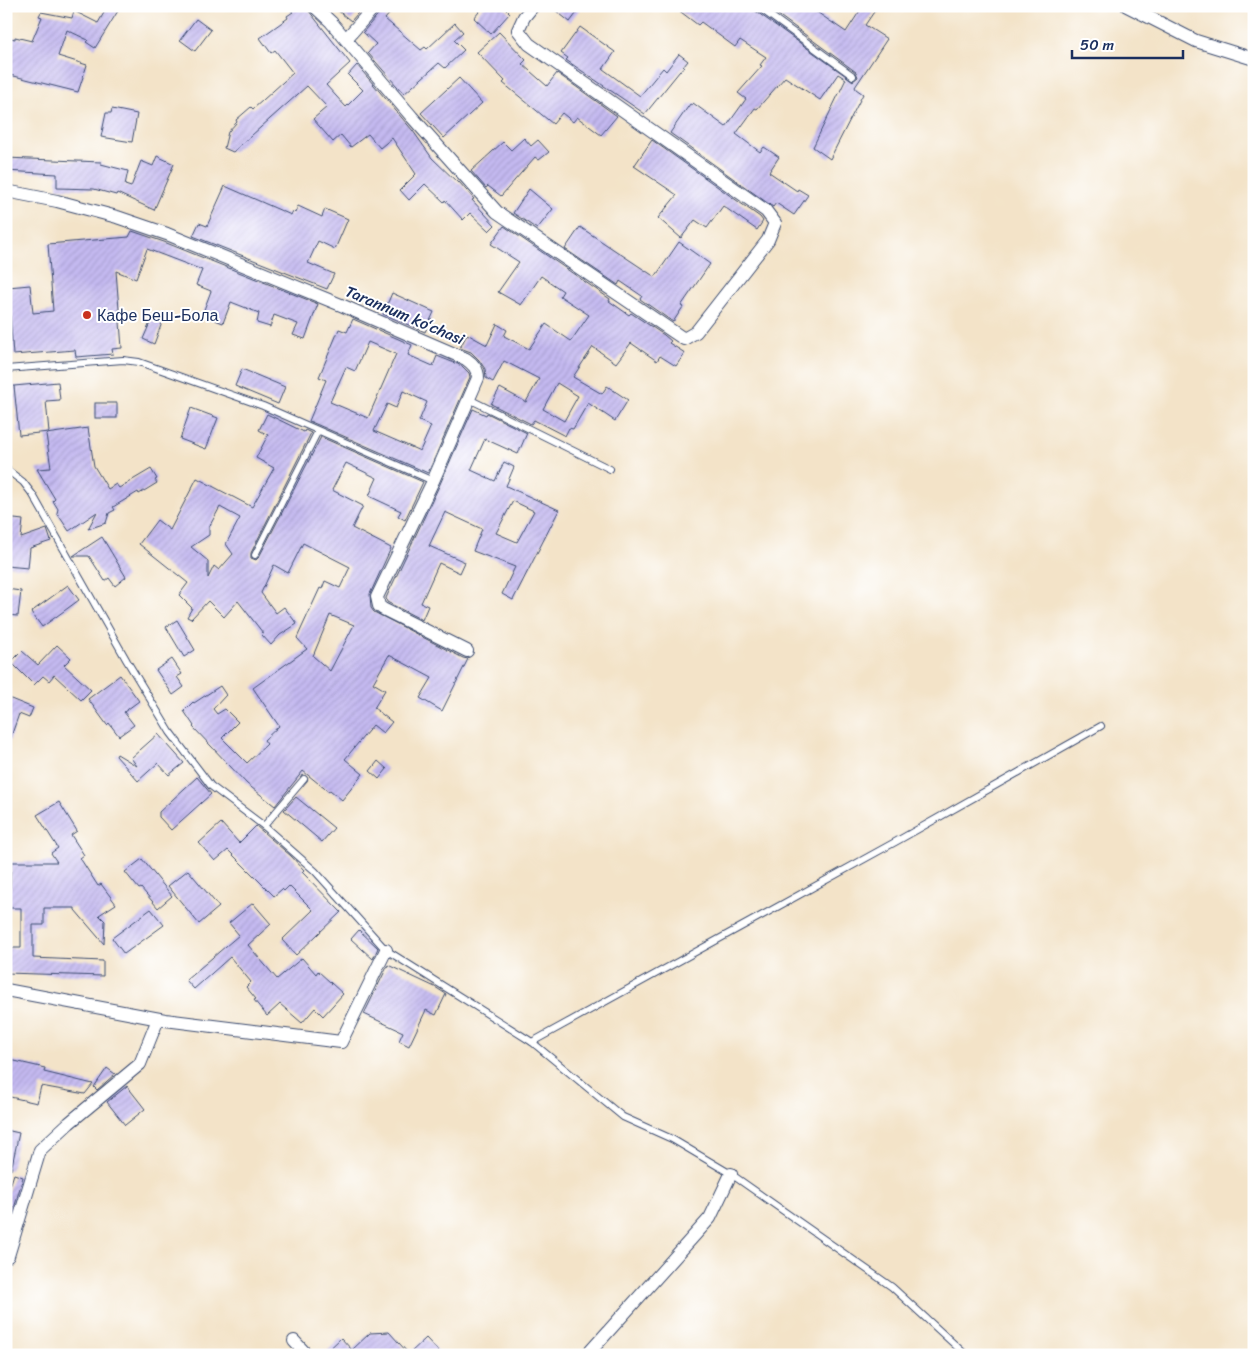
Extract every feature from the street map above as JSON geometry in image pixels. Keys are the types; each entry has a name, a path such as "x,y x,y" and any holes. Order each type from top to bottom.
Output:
{"street":[{"path":"314,6 331,22 412,117 498,212 684,339 696,332 768,240 775,223 766,211 529,44 518,30 524,17 533,6"},
{"path":"346,39 375,6"},
{"path":"1127,6 1196,41 1254,59"},
{"name":"Tarannum koʻchasi","path":"6,191 108,214 168,234 341,305 472,363 478,373 478,378 433,481 377,597 377,602 383,609 467,651"},
{"path":"6,990 158,1019 341,1042 386,950"},
{"path":"8,1256 40,1150 69,1122 140,1064 158,1019"},
{"path":"587,1355 710,1218 731,1174"},
{"path":"294,1340 307,1355"}],"lane":[{"path":"757,6 853,76"},
{"path":"6,369 123,360 139,362 263,406 433,481"},
{"path":"469,399 610,469"},
{"path":"255,555 318,431"},
{"path":"6,470 23,482 32,495 170,732 212,786 264,826 315,872 386,950 532,1042 623,1117 672,1139 731,1174 892,1287 966,1355"},
{"path":"532,1042 889,846 1101,726"},
{"path":"264,826 304,778"}],"building":[{"path":"108,6 121,6 95,48 86,42 88,40 67,30 58,56 87,65 78,92 6,74 6,37 32,41 42,17 39,16 41,12 72,18 74,11 98,23"},
{"path":"286,6 305,6 350,63 326,85 346,107 363,90 348,75 357,65 413,131 432,158 459,182 474,199 472,200 495,225 489,231 470,213 463,220 445,200 444,202 425,184 409,200 400,190 416,174 392,138 380,148 368,134 351,147 341,135 333,142 313,119 327,107 307,86 233,152 224,148 228,132 237,122 236,120 251,107 253,109 293,73 275,50 271,53 260,38 288,18 287,16 293,12"},
{"path":"332,6 364,6 351,21"},
{"path":"383,6 396,6 385,19 421,50 425,47 427,49 455,23 463,32 454,40 464,50 445,68 439,63 404,94 368,53 376,44 363,32"},
{"path":"484,6 503,6 510,13 491,34 474,18"},
{"path":"550,6 582,6 570,22"},
{"path":"673,6 752,6 754,10 853,81 858,77 856,72 766,6 808,6 846,32 863,6 878,6 865,25 887,39 855,87 863,94 830,159 813,147 846,79 838,74 820,100 785,77 757,109 755,108 736,134 760,152 764,147 779,157 769,172 797,191 798,189 808,195 794,215 776,203 773,207 670,133 690,104 692,105 693,103 726,127 746,99 738,93 762,66 760,65 766,57 740,40 735,47 701,22 698,25"},
{"path":"196,19 211,30 195,51 180,40"},
{"path":"580,27 615,52 603,69 640,96 663,68 666,71 679,54 688,61 645,114 566,60 568,58 561,53"},
{"path":"499,32 526,60 522,64 547,86 557,73 617,116 601,135 577,117 573,122 562,113 553,124 503,83 505,81 477,52"},
{"path":"459,78 482,103 444,138 421,113"},
{"path":"112,109 137,114 132,142 101,137 106,113 111,113"},
{"path":"524,138 531,146 538,140 549,152 539,160 535,157 501,196 488,186 486,188 471,171 503,142 511,150"},
{"path":"652,140 760,217 763,221 757,230 723,206 707,228 695,220 681,238 658,218 677,195 634,166"},
{"path":"157,156 174,164 154,210 117,193 116,195 94,189 57,188 57,174 6,171 6,158 101,162 101,164 128,171 125,185 131,187 141,161 153,166"},
{"path":"225,186 291,215 293,211 295,213 298,206 322,217 325,209 348,219 335,249 318,241 308,263 334,274 327,289 193,236 199,223 207,226"},
{"path":"529,189 553,209 537,229 513,213"},
{"path":"504,226 610,299 609,301 629,315 631,313 664,335 671,341 669,343 685,353 676,366 660,356 657,361 631,343 616,363 593,347 573,377 602,394 607,386 628,400 615,421 588,403 573,429 569,428 565,436 534,420 531,424 491,404 500,388 526,402 539,379 504,361 493,382 486,378 485,369 479,360 471,352 460,348 467,334 487,345 497,324 507,330 504,336 529,349 546,324 571,341 589,315 560,296 563,291 541,276 521,305 498,292 519,262 491,244","holes":["557,383 578,396 564,421 543,409"]},
{"path":"580,227 655,277 679,242 710,264 681,306 683,307 673,322 640,299 642,296 620,281 618,285 565,249"},
{"path":"132,231 318,304 305,339 293,335 298,324 274,315 270,327 257,323 259,313 231,302 223,323 202,315 211,291 196,285 202,270 147,249 136,279 116,271 122,348 112,349 113,354 76,357 75,350 13,355 8,287 30,285 33,313 53,311 48,244 129,237"},
{"path":"392,293 434,312 425,332 383,314"},
{"path":"153,316 163,320 154,344 143,339"},
{"path":"353,319 412,345 408,355 433,366 437,356 462,366 469,373 470,377 428,473 309,421 326,380 319,377 339,329 347,332","holes":["368,342 396,354 368,418 330,402 346,367 355,371","403,391 427,402 419,421 431,426 420,451 374,431 387,404 396,408"]},
{"path":"242,369 285,387 278,404 235,386"},
{"path":"58,382 60,400 46,401 49,432 19,435 14,386"},
{"path":"95,403 117,403 117,418 95,418"},
{"path":"191,408 218,418 206,449 180,439"},
{"path":"473,409 486,415 487,413 527,433 518,454 485,439 471,470 495,481 504,462 514,467 506,486 559,510 513,600 502,594 515,567 473,551 482,529 445,512 429,546 465,562 460,573 439,563 421,603 428,606 422,620 387,602 386,598","holes":["513,501 534,511 517,542 496,533"]},
{"path":"267,414 304,432 305,430 311,433 251,553 251,558 256,560 259,557 321,437 423,482 405,520 398,516 401,511 369,496 377,478 346,463 332,490 363,506 352,528 391,548 370,594 371,608 374,612 468,659 442,711 420,698 432,678 389,655 373,683 385,690 374,708 392,722 383,733 373,725 345,759 363,774 342,800 303,771 275,806 247,784 193,727 184,711 193,702 220,686 226,695 213,709 217,714 225,709 238,722 222,738 247,763 267,744 264,740 279,726 253,688 307,649 297,638 320,588 322,589 325,581 340,588 350,567 303,543 288,573 274,565 261,593 276,613 284,607 297,624 280,635 271,645 238,601 224,617 208,601 191,619 187,617 192,608 179,595 188,583 139,544 157,520 170,530 197,478 252,507 274,468 256,458 268,435 259,430","holes":["220,507 240,518 226,544 233,554 219,570 214,566 208,578 208,561 191,547 209,535 209,527","330,615 354,625 330,671 313,656"]},
{"path":"88,428 94,466 108,489 116,484 119,488 151,469 157,479 155,480 157,483 113,507 115,510 109,513 106,523 88,529 97,512 69,531 57,513 58,509 53,501 55,499 37,469 51,468 46,434"},
{"path":"6,518 23,520 21,538 47,529 51,541 30,548 28,568 6,566"},
{"path":"102,537 126,577 115,586 109,578 105,581 89,556 73,556"},
{"path":"68,585 79,600 42,627 31,612"},
{"path":"6,589 21,591 18,616 6,615"},
{"path":"177,620 195,650 184,657 166,627"},
{"path":"57,645 71,658 64,665 91,690 81,700 54,675 49,681 43,676 34,685 11,662 22,651 38,665"},
{"path":"172,659 182,674 177,677 184,687 173,695 156,670"},
{"path":"120,675 139,701 124,712 134,725 119,736 109,723 107,725 88,699"},
{"path":"6,697 33,708 29,718 19,714 8,745 6,745"},
{"path":"158,734 184,763 169,775 158,763 138,781 116,756 117,754 137,766 131,758"},
{"path":"378,761 387,769 379,779 370,771"},
{"path":"197,777 211,794 171,830 159,817 159,812"},
{"path":"296,797 334,828 322,842 284,810"},
{"path":"59,802 77,831 71,835 84,855 80,858 98,886 101,884 116,904 99,915 105,921 104,944 75,908 44,908 44,925 33,925 33,958 103,961 103,976 6,973 6,948 21,948 21,908 6,908 6,888 10,888 11,862 57,862 51,853 58,848 37,815"},
{"path":"221,823 239,843 256,826 291,856 304,870 302,872 341,912 296,955 282,940 313,910 289,886 274,896 228,850 215,861 199,843"},
{"path":"142,859 172,896 158,908 125,872"},
{"path":"188,870 219,907 199,924 168,886"},
{"path":"253,903 271,924 248,945 277,979 302,958 316,974 318,971 343,994 323,1016 315,1008 302,1023 280,1004 267,1016 246,987 251,982 230,957 194,989 186,980 239,935 229,923"},
{"path":"151,909 164,925 124,954 112,938"},
{"path":"359,930 378,948 373,959 351,939"},
{"path":"388,965 446,994 436,1015 426,1010 409,1046 399,1041 403,1032 364,1014"},
{"path":"6,1059 45,1068 44,1072 93,1084 85,1094 41,1086 37,1103 6,1096"},
{"path":"107,1068 115,1074 97,1090 94,1087"},
{"path":"127,1086 145,1109 125,1125 107,1102"},
{"path":"6,1130 19,1133 11,1170 6,1169"},
{"path":"14,1174 23,1177 13,1212 6,1210 6,1198"},
{"path":"389,1332 409,1354 426,1338 442,1355 323,1355 341,1338 352,1350 370,1333"}],"place":[{"name":"Кафе Беш-Бола","path":"87,315"}]}
